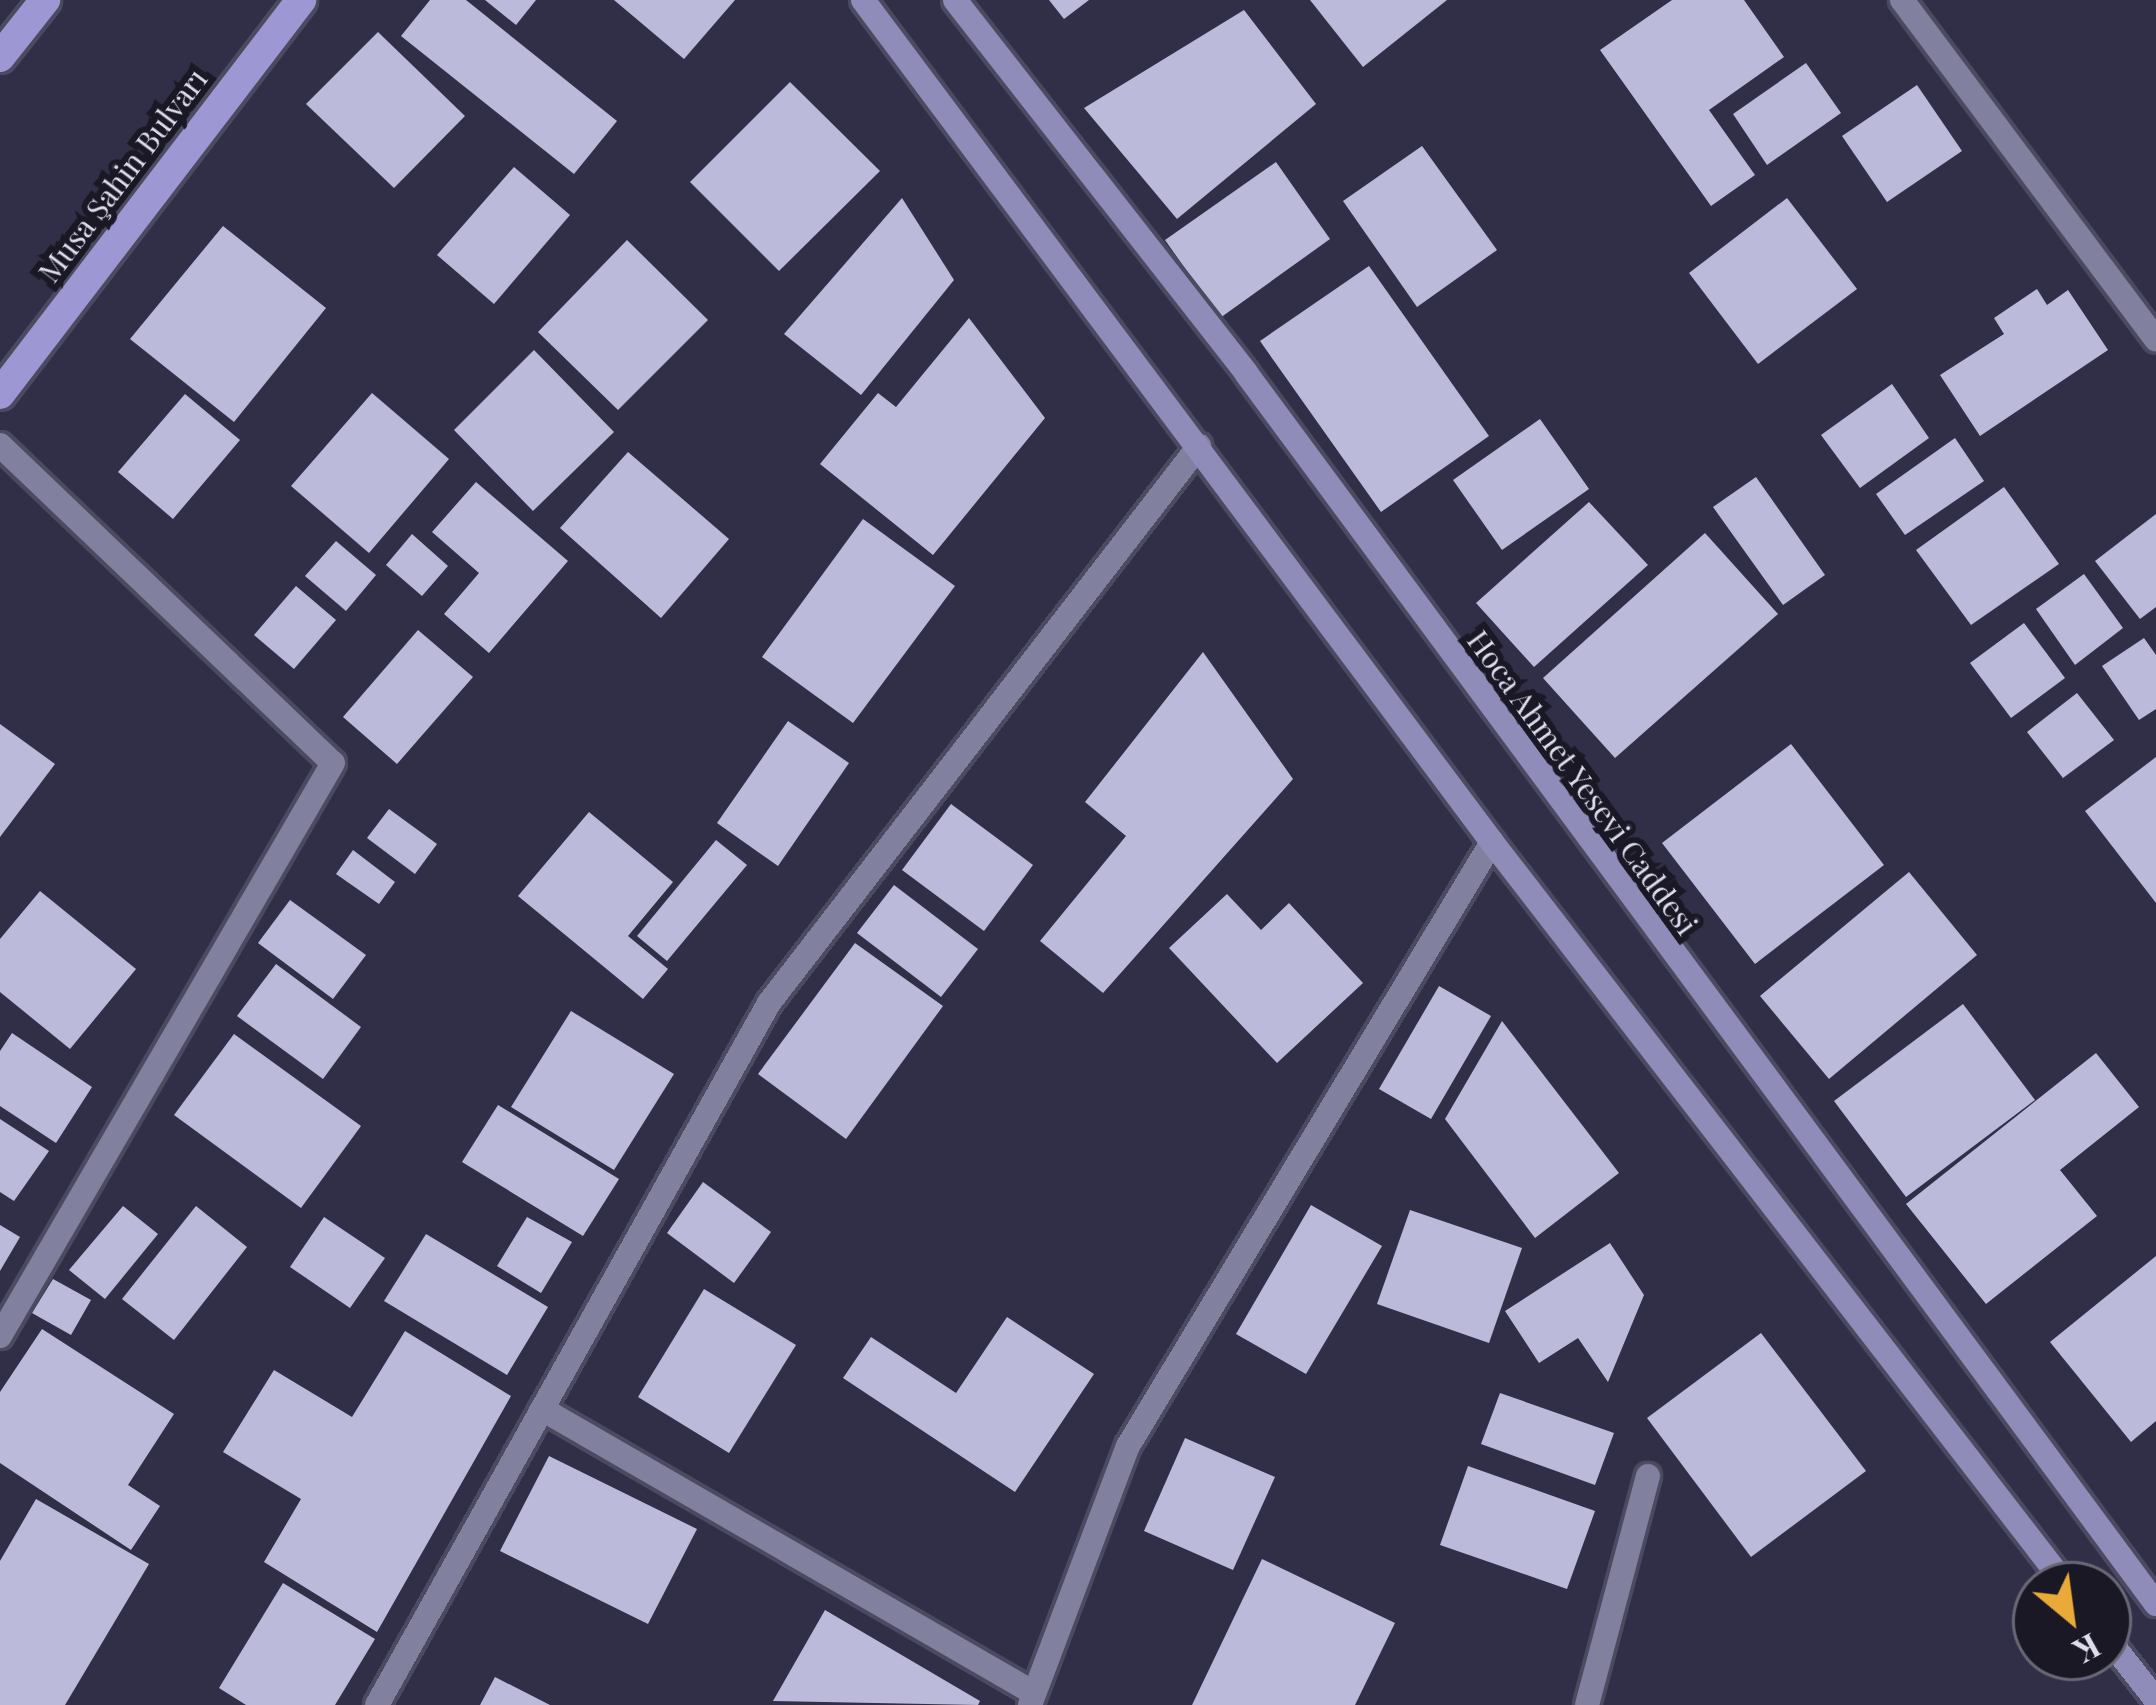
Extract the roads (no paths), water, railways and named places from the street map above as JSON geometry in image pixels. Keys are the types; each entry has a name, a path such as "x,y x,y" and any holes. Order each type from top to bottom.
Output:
{"main road":[{"path":"0,57 45,0"},
{"name":"Musa Şahin Bulvarı","path":"0,394 302,0"}],"street":[{"path":"863,0 1492,842 2047,1561"},
{"name":"Hoca Ahmet Yesevi Caddesi","path":"956,0 1246,373 2156,1604"},
{"path":"1902,0 2156,339"},
{"path":"0,445 333,763 0,1336"},
{"path":"377,1705 769,1004 1199,446"},
{"path":"542,1409 1032,1699 1128,1446 1492,842"},
{"path":"1587,1705 1648,1476"},
{"path":"2132,1670 2156,1700"}]}
